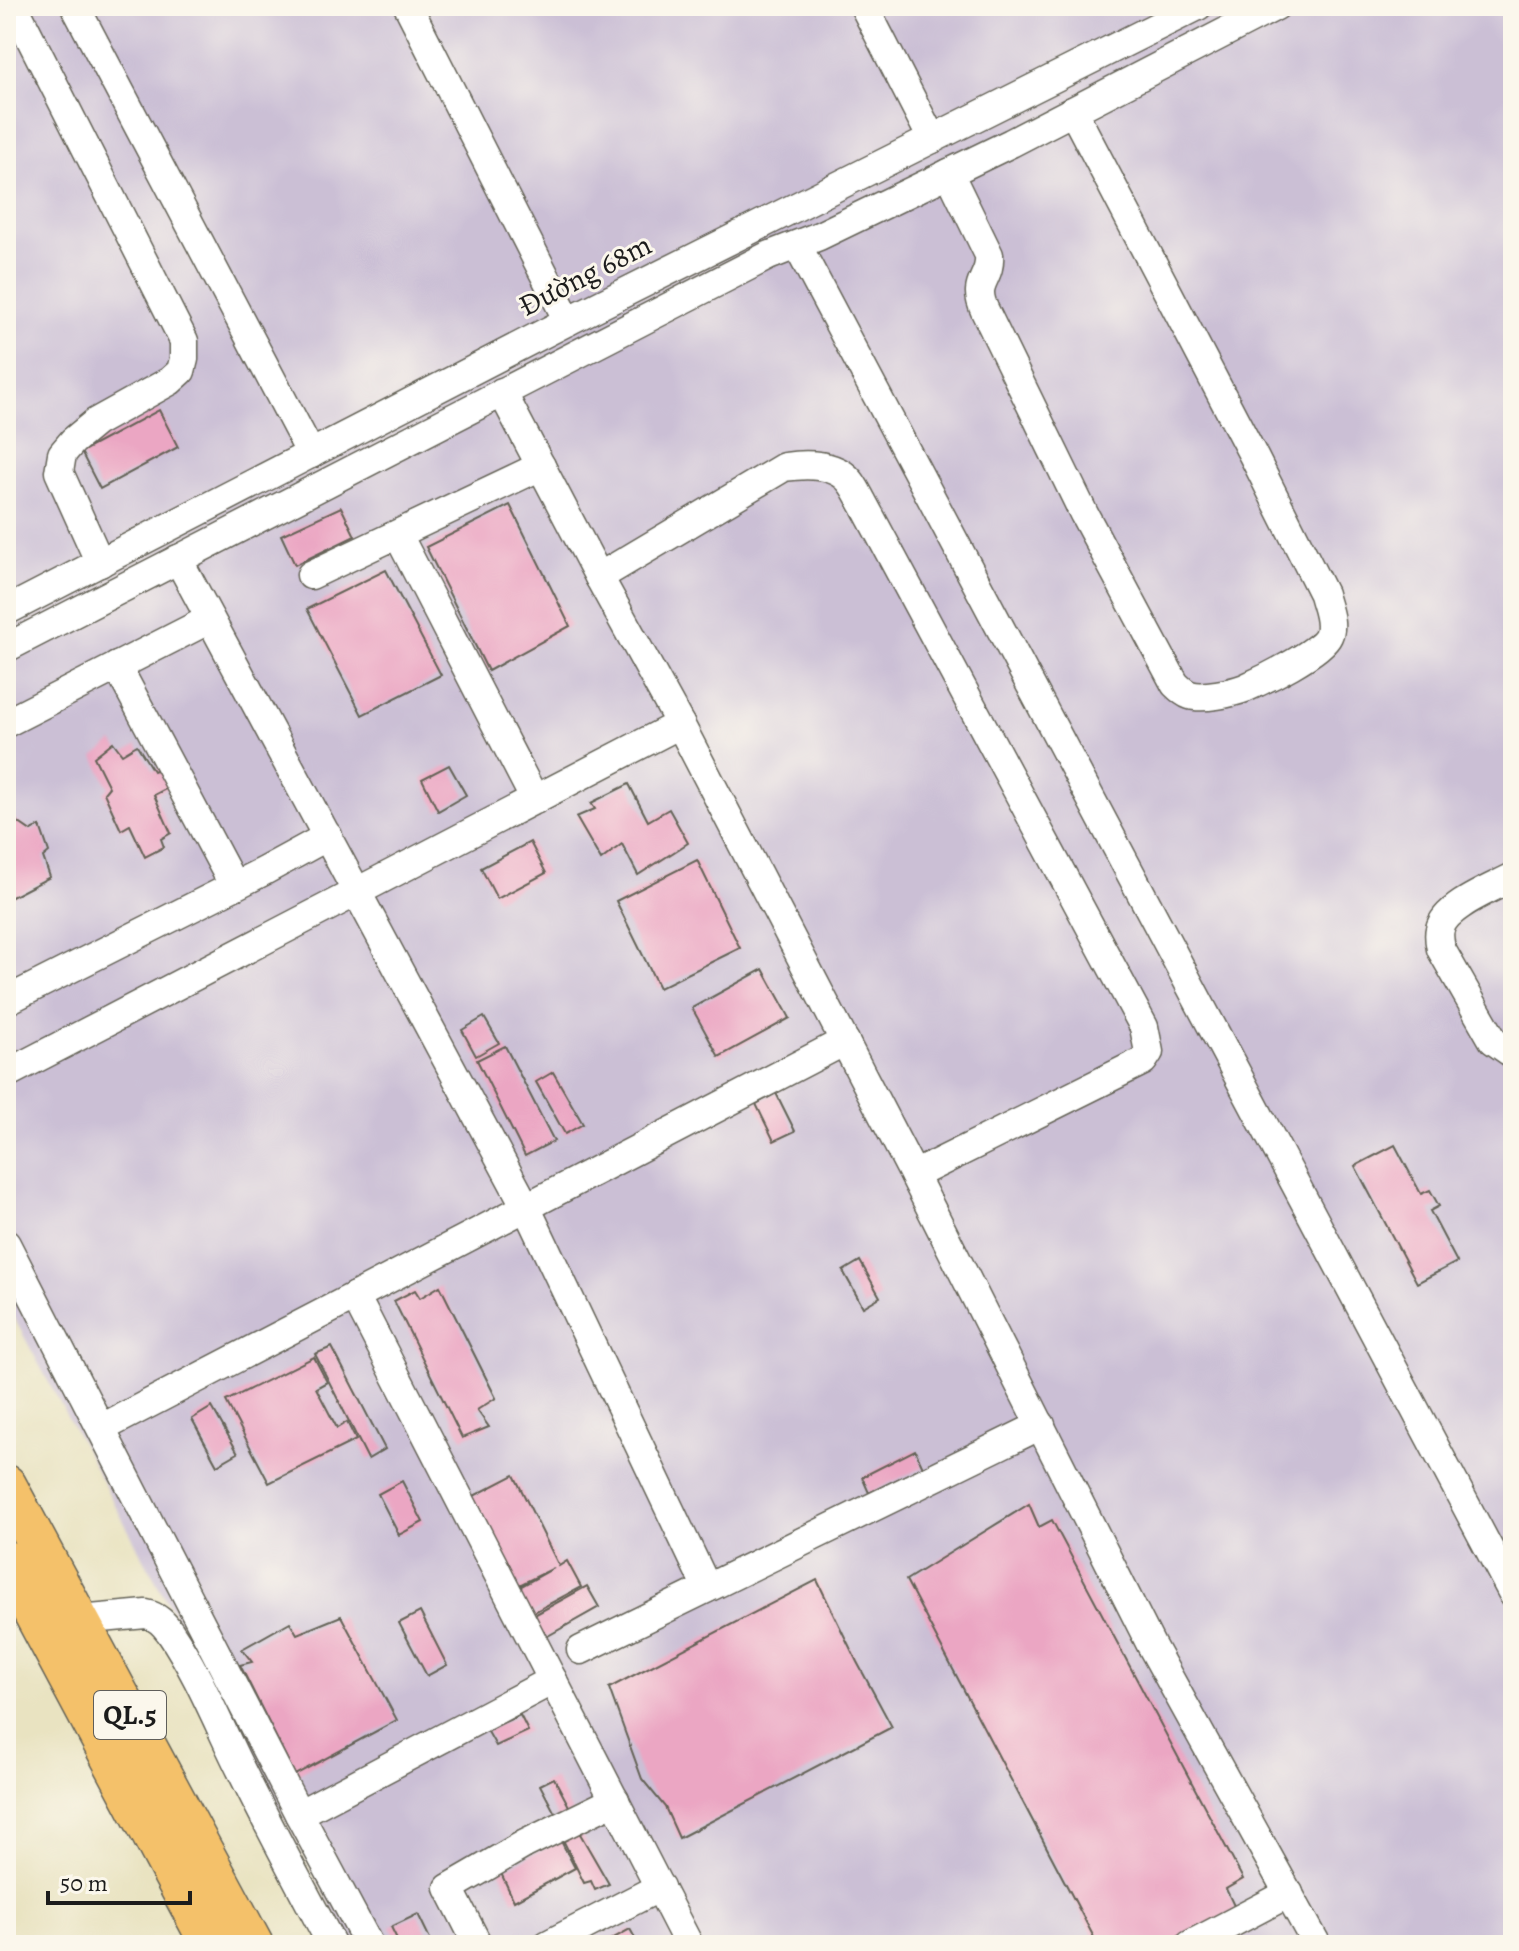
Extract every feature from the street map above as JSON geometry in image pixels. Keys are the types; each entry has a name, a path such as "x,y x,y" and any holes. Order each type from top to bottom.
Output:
{"highway":[{"name":"QL.5","path":"6,1485 62,1628 211,1945"},
{"name":"QL.5","path":"6,1562 62,1628 253,1945"}],"street":[{"path":"14,6 184,341 181,371 170,381 96,422 62,454 59,472 100,563"},
{"path":"75,6 311,454"},
{"path":"408,6 568,321"},
{"path":"864,6 932,139"},
{"path":"6,648 768,256 949,173 1276,6"},
{"name":"Đường 68m","path":"6,611 568,321 1184,9"},
{"path":"949,173 989,255 988,268 979,288 980,300 1084,514 1175,684 1191,696 1243,689 1313,652 1325,642 1330,632 1323,594 1073,111"},
{"path":"797,245 1513,1594"},
{"path":"502,392 845,1041 1151,1645 1317,1945"},
{"path":"599,577 784,467 803,464 831,469 849,479 1144,1027 1149,1052 1143,1061 914,1175"},
{"path":"311,575 541,466"},
{"path":"398,535 535,800"},
{"path":"178,559 526,1207 707,1588"},
{"path":"6,723 210,619"},
{"path":"117,666 234,886"},
{"path":"6,1074 680,724"},
{"path":"6,1001 328,836"},
{"path":"1513,877 1446,917 1439,939 1441,949 1493,1040 1513,1054"},
{"path":"102,1428 845,1041"},
{"path":"6,1244 369,1945"},
{"path":"355,1296 689,1945"},
{"path":"581,1650 1041,1425"},
{"path":"62,1628 146,1614 160,1620 189,1664 332,1945"},
{"path":"299,1814 553,1680"},
{"path":"478,1945 449,1888 525,1844 615,1800"},
{"path":"547,1945 660,1887"},
{"path":"1190,1945 1289,1893"}],"shaded area":[{"path":"6,6 1513,6 1513,1945 352,1945 6,1303"}],"building":[{"path":"159,410 178,447 100,489 81,452"},
{"path":"510,505 570,626 488,671 426,547"},
{"path":"341,507 355,536 295,565 281,535"},
{"path":"386,570 441,675 362,715 307,609"},
{"path":"113,742 122,754 137,745 153,771 164,766 175,784 154,795 171,833 161,839 164,847 145,857 130,825 121,830 104,793 109,787 94,757"},
{"path":"449,765 466,795 438,811 422,779"},
{"path":"629,784 648,821 669,809 688,843 638,875 622,844 601,860 576,817 595,809 591,803"},
{"path":"12,818 31,831 40,826 49,852 43,857 50,877 6,900 6,822"},
{"path":"530,842 546,873 497,899 481,868"},
{"path":"697,860 740,948 659,988 616,901"},
{"path":"763,969 790,1018 719,1057 692,1008"},
{"path":"484,1017 499,1043 476,1056 462,1030"},
{"path":"505,1046 554,1141 525,1156 477,1060"},
{"path":"553,1072 583,1124 565,1134 536,1082"},
{"path":"776,1093 795,1131 774,1141 756,1104"},
{"path":"1395,1145 1421,1194 1430,1190 1439,1206 1430,1211 1457,1262 1417,1283 1355,1166"},
{"path":"860,1261 880,1297 863,1307 843,1271"},
{"path":"440,1286 496,1398 477,1410 489,1427 462,1438 394,1301 415,1290 420,1298"},
{"path":"332,1347 385,1449 368,1459 315,1354"},
{"path":"314,1357 327,1382 316,1388 337,1428 347,1422 356,1440 269,1483 226,1401"},
{"path":"212,1407 238,1453 217,1465 192,1419"},
{"path":"915,1450 923,1467 869,1493 862,1477"},
{"path":"514,1475 559,1566 567,1561 581,1587 525,1617 511,1592 554,1568 511,1589 466,1500"},
{"path":"402,1481 423,1522 399,1535 378,1494"},
{"path":"1029,1504 1039,1527 1052,1520 1243,1879 1226,1889 1236,1910 1169,1945 1098,1945 906,1580"},
{"path":"817,1580 892,1727 679,1838 665,1807 642,1779 609,1688"},
{"path":"587,1586 599,1607 539,1641 527,1619"},
{"path":"420,1612 447,1665 427,1676 399,1623"},
{"path":"341,1616 397,1720 295,1775 240,1665 252,1662 242,1649 290,1622 297,1634"},
{"path":"520,1715 528,1731 496,1746 487,1730"},
{"path":"554,1778 572,1812 558,1819 540,1785"},
{"path":"579,1832 609,1884 595,1890 591,1881 584,1883 563,1840"},
{"path":"561,1841 575,1868 514,1901 500,1871"},
{"path":"418,1914 433,1945 400,1945 391,1927"},
{"path":"630,1929 639,1945 601,1945"}]}
